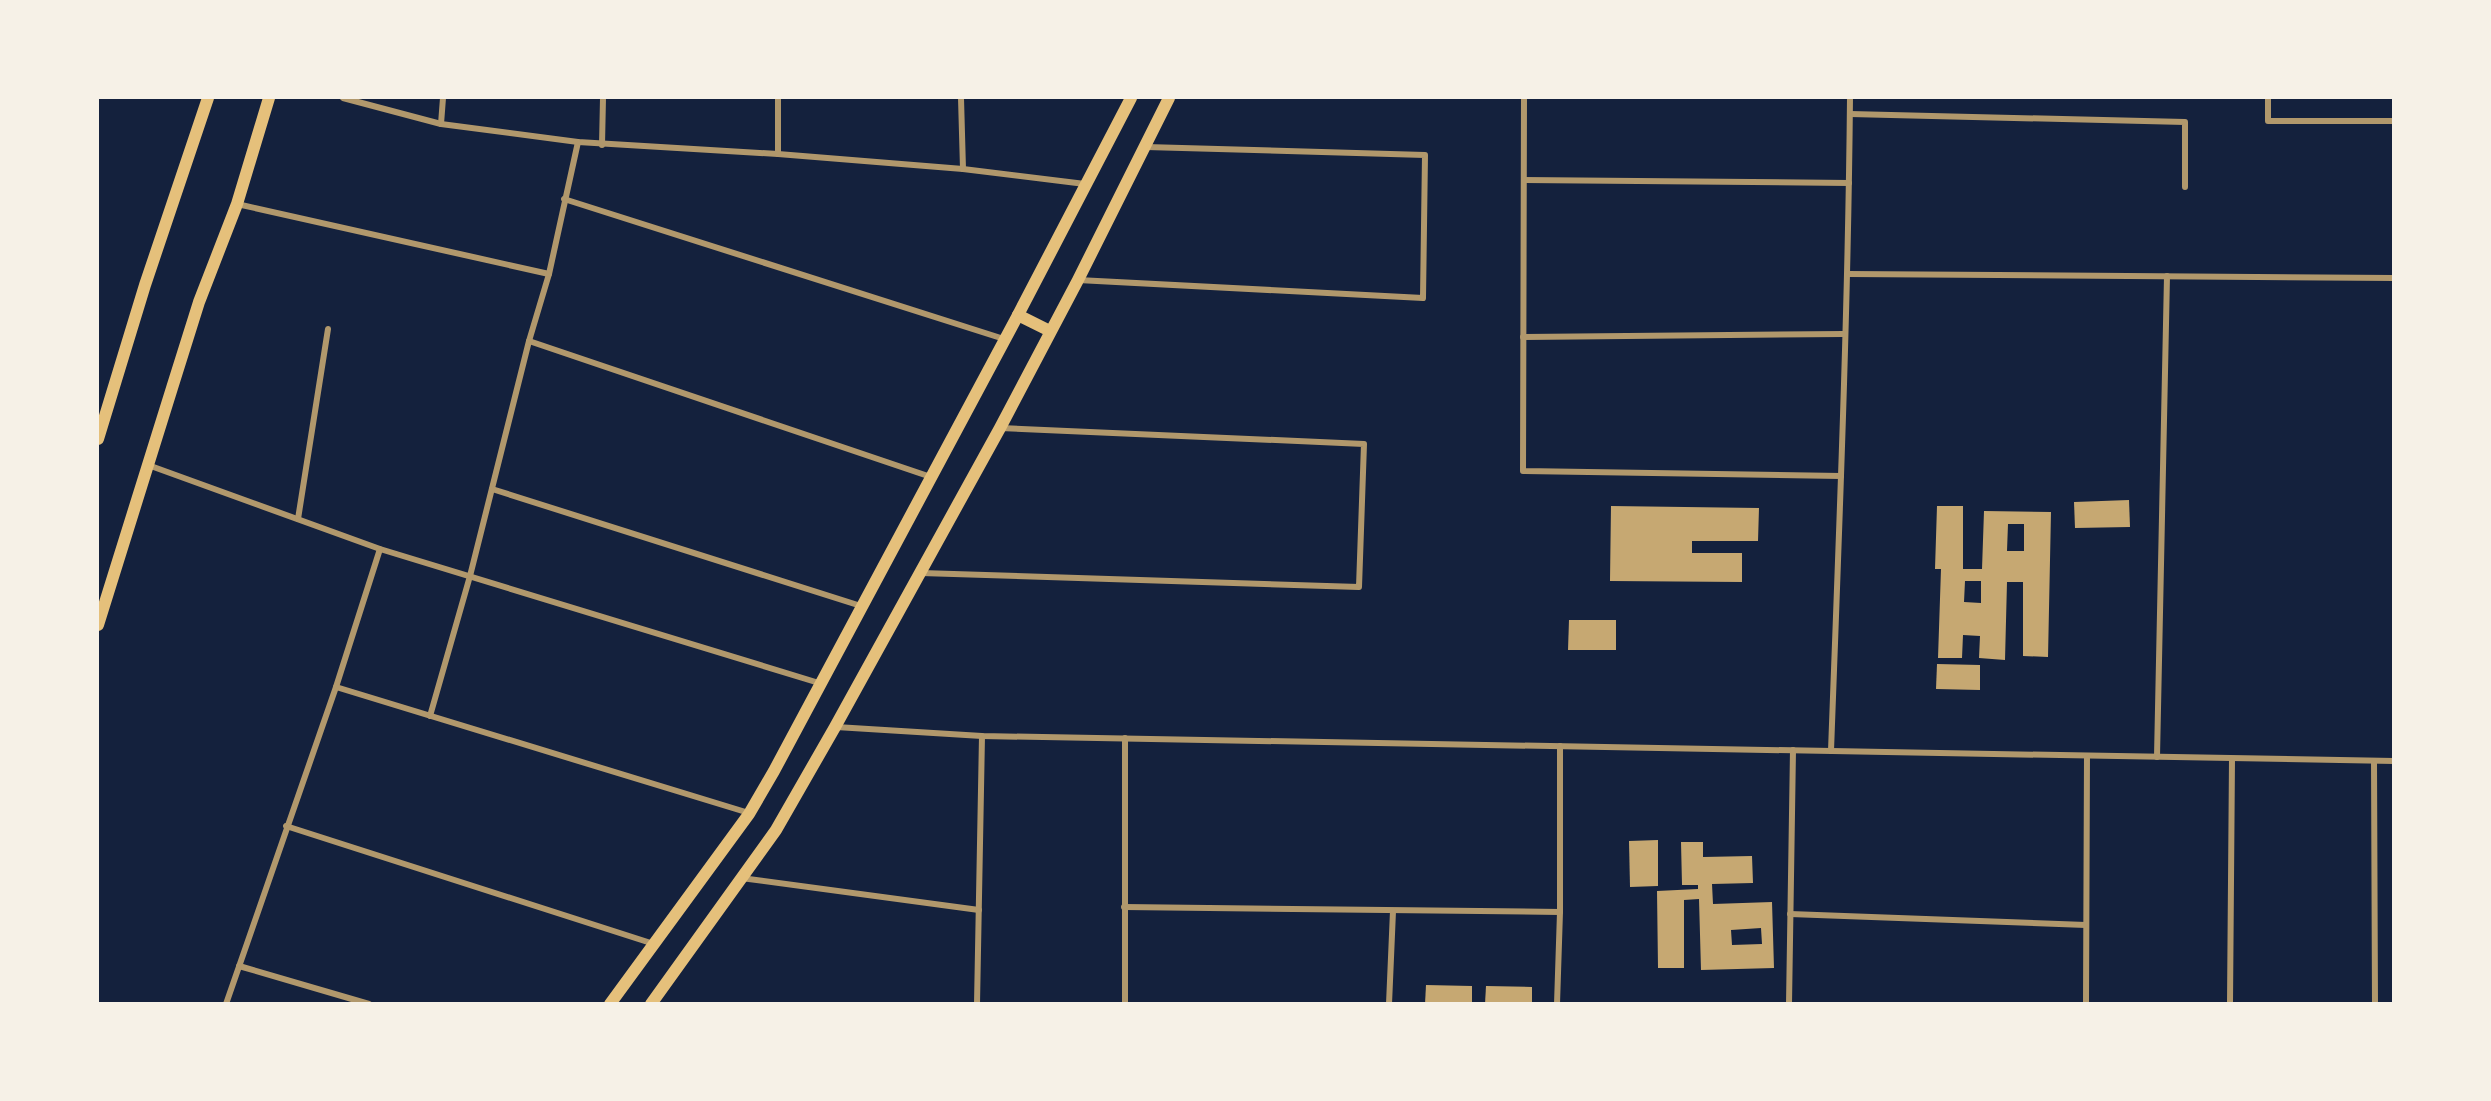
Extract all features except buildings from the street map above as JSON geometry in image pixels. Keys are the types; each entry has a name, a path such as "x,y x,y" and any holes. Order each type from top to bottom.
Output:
{"main road":[{"path":"98,439 145,285 208,98"},
{"path":"98,625 200,302 237,204 269,98"},
{"path":"610,1004 749,814 1018,315 1131,98"},
{"path":"651,1004 776,830 835,728 1000,428 1078,280 1169,98"},
{"path":"1018,315 1050,331"}],"street":[{"path":"343,98 441,124 602,145 778,153 963,169 1086,184"},
{"path":"441,124 442,98"},
{"path":"602,145 603,98"},
{"path":"778,98 778,153"},
{"path":"961,98 963,169"},
{"path":"1524,98 1522,471 1841,476"},
{"path":"1831,751 1844,334 1848,274 1850,98"},
{"path":"2268,98 2268,121 2394,121"},
{"path":"1850,114 2185,122 2185,188"},
{"path":"430,716 470,576 529,341 549,274 578,142"},
{"path":"1078,280 1423,298 1425,155 1145,147"},
{"path":"1524,180 1850,183"},
{"path":"564,199 1004,339"},
{"path":"237,204 549,274"},
{"path":"1848,274 2394,278"},
{"path":"2157,757 2167,276"},
{"path":"298,519 328,329"},
{"path":"1523,337 1844,334"},
{"path":"529,341 931,477"},
{"path":"920,573 1359,587 1364,444 1000,428"},
{"path":"148,465 380,549 819,683"},
{"path":"492,489 861,606"},
{"path":"226,1004 336,687 380,549"},
{"path":"336,687 749,814"},
{"path":"835,728 982,736 2394,761"},
{"path":"977,1004 982,736"},
{"path":"1125,738 1125,1004"},
{"path":"1557,1004 1560,912 1560,746"},
{"path":"1789,1004 1793,750"},
{"path":"2086,756 2086,1004"},
{"path":"2230,1004 2232,759"},
{"path":"2374,761 2375,1004"},
{"path":"286,826 656,944"},
{"path":"740,878 979,910"},
{"path":"1124,907 1560,912"},
{"path":"1389,1004 1393,910"},
{"path":"1790,914 2086,925"},
{"path":"239,966 369,1004"}]}
